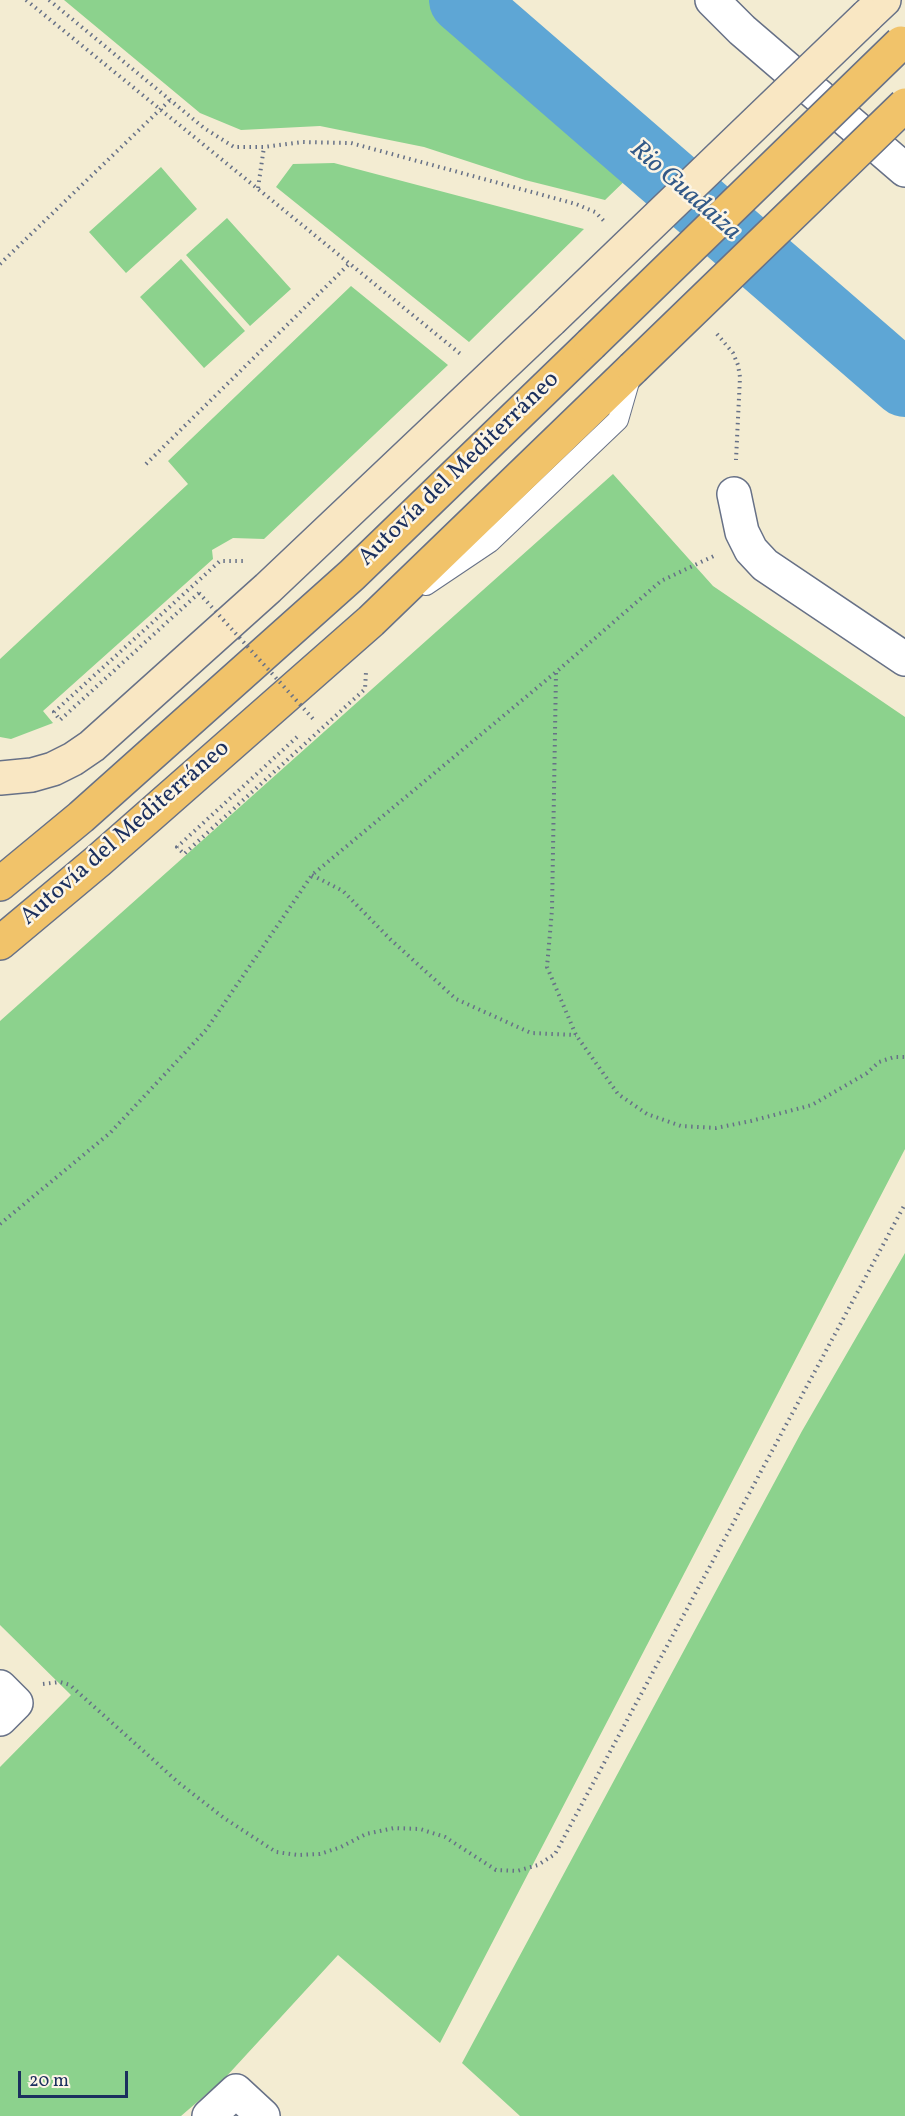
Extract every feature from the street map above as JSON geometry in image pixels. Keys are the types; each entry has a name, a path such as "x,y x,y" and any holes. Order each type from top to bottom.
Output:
{"highway":[{"name":"Autovía del Mediterráneo","path":"0,884 81,817 352,575 903,42"},
{"name":"Autovía del Mediterráneo","path":"0,943 98,861 371,621 905,105"}],"street":[{"path":"712,0 742,30 905,170"},
{"path":"0,778 32,775 53,769 74,759 92,746 268,588 875,8"},
{"path":"734,494 742,532 751,550 765,565 905,659"},
{"path":"208,2116 236,2091 263,2116"}],"path":[{"path":"26,0 467,360"},
{"path":"49,0 204,128 234,147 264,147 303,142 351,143 576,204 595,212 612,229"},
{"path":"0,264 170,100"},
{"path":"258,189 264,147"},
{"path":"146,464 350,263"},
{"path":"709,327 733,353 740,377 734,494"},
{"path":"0,1224 110,1133 206,1030 312,874 556,672 661,581 722,552"},
{"path":"253,561 219,561 54,712 60,720 199,593 315,721 306,729"},
{"path":"298,736 177,847 184,854 365,689 366,666"},
{"path":"556,672 552,910 548,968 576,1035 618,1094 647,1114 681,1126 716,1128 751,1122 812,1105 867,1073 879,1062 894,1057 905,1057"},
{"path":"312,874 343,891 390,939 456,999 531,1033 576,1035"},
{"path":"5,1703 49,1682 70,1685 179,1783 224,1818 276,1852 298,1855 320,1854 341,1847 366,1834 393,1828 420,1829 445,1837 496,1870 517,1870 537,1865 555,1854 905,1204"}],"green space":[{"path":"64,0 437,0 634,172 605,200 525,180 424,147 320,126 241,130 200,113"},
{"path":"334,163 584,229 469,342 276,187 293,164"},
{"path":"161,167 197,209 126,273 89,232"},
{"path":"227,218 291,289 250,326 186,255"},
{"path":"181,259 245,331 204,368 140,297"},
{"path":"351,286 448,365 264,539 233,538 212,550 213,559 43,711 53,723 11,739 0,737 0,659 188,484 168,461"},
{"path":"613,474 713,586 905,717 905,1149 440,2043 338,1955 224,2079 181,2116 0,2116 0,1767 71,1695 0,1625 0,1021"},
{"path":"905,1253 905,2116 520,2116 462,2063 802,1431"}],"waterway":[{"name":"Rio Guadaiza","path":"462,0 905,384"}]}
